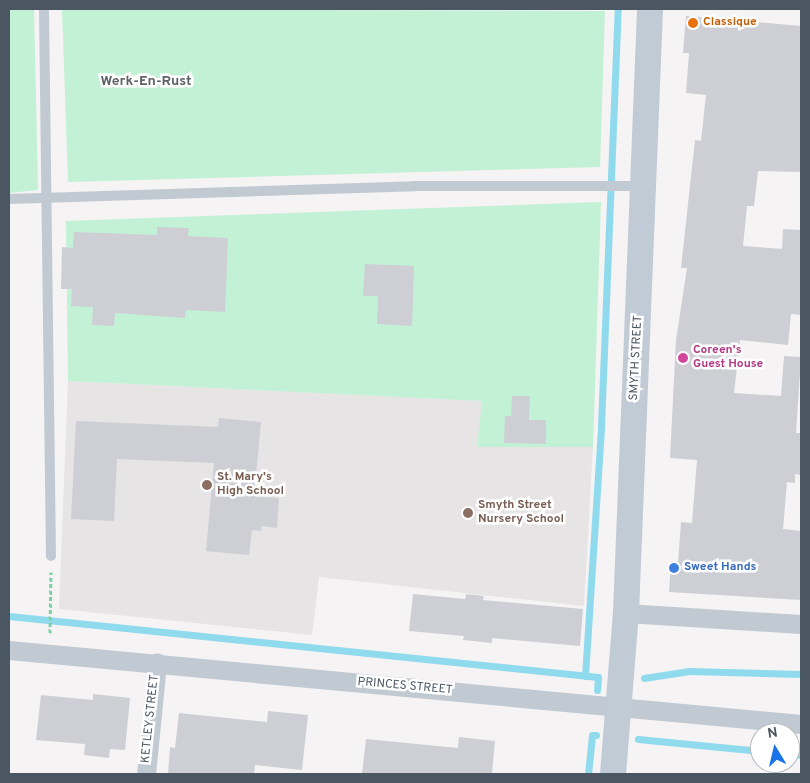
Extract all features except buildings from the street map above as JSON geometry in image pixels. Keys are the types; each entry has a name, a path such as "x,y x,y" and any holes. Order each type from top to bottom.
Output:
{"main road":[{"name":"SMYTH STREET","path":"613,774 626,613 645,186 650,9"}],"street":[{"path":"626,613 801,624"},
{"name":"PRINCES STREET","path":"9,650 801,724"},
{"name":"KETLEY STREET","path":"146,774 157,664"}],"lane":[{"path":"44,9 48,196 51,556"},
{"path":"9,199 48,196 415,186 645,186"}],"path":[{"path":"50,642 51,556"}],"shaded area":[{"name":"St. Mary's High School","path":"68,381 483,401 477,447 593,447 584,606 319,577 312,635 59,609"}],"green space":[{"path":"9,9 34,9 38,190 9,193"},
{"path":"62,9 605,11 600,167 68,182"},
{"path":"601,202 593,447 477,447 482,401 68,381 66,221"}],"waterway":[{"path":"585,676 601,426 618,9"},
{"path":"9,616 598,677 597,690"},
{"path":"644,678 689,671 801,674"},
{"path":"588,774 592,735 596,735"},
{"path":"638,739 750,750"}],"place":[{"name":"Classique","path":"693,23"},
{"name":"Coreen's Guest House","path":"683,358"},
{"name":"St. Mary's High School","path":"207,485"},
{"name":"Smyth Street Nursery School","path":"468,513"},
{"name":"Sweet Hands","path":"674,568"}],"district":[{"name":"Werk-En-Rust","path":"146,82"}]}
